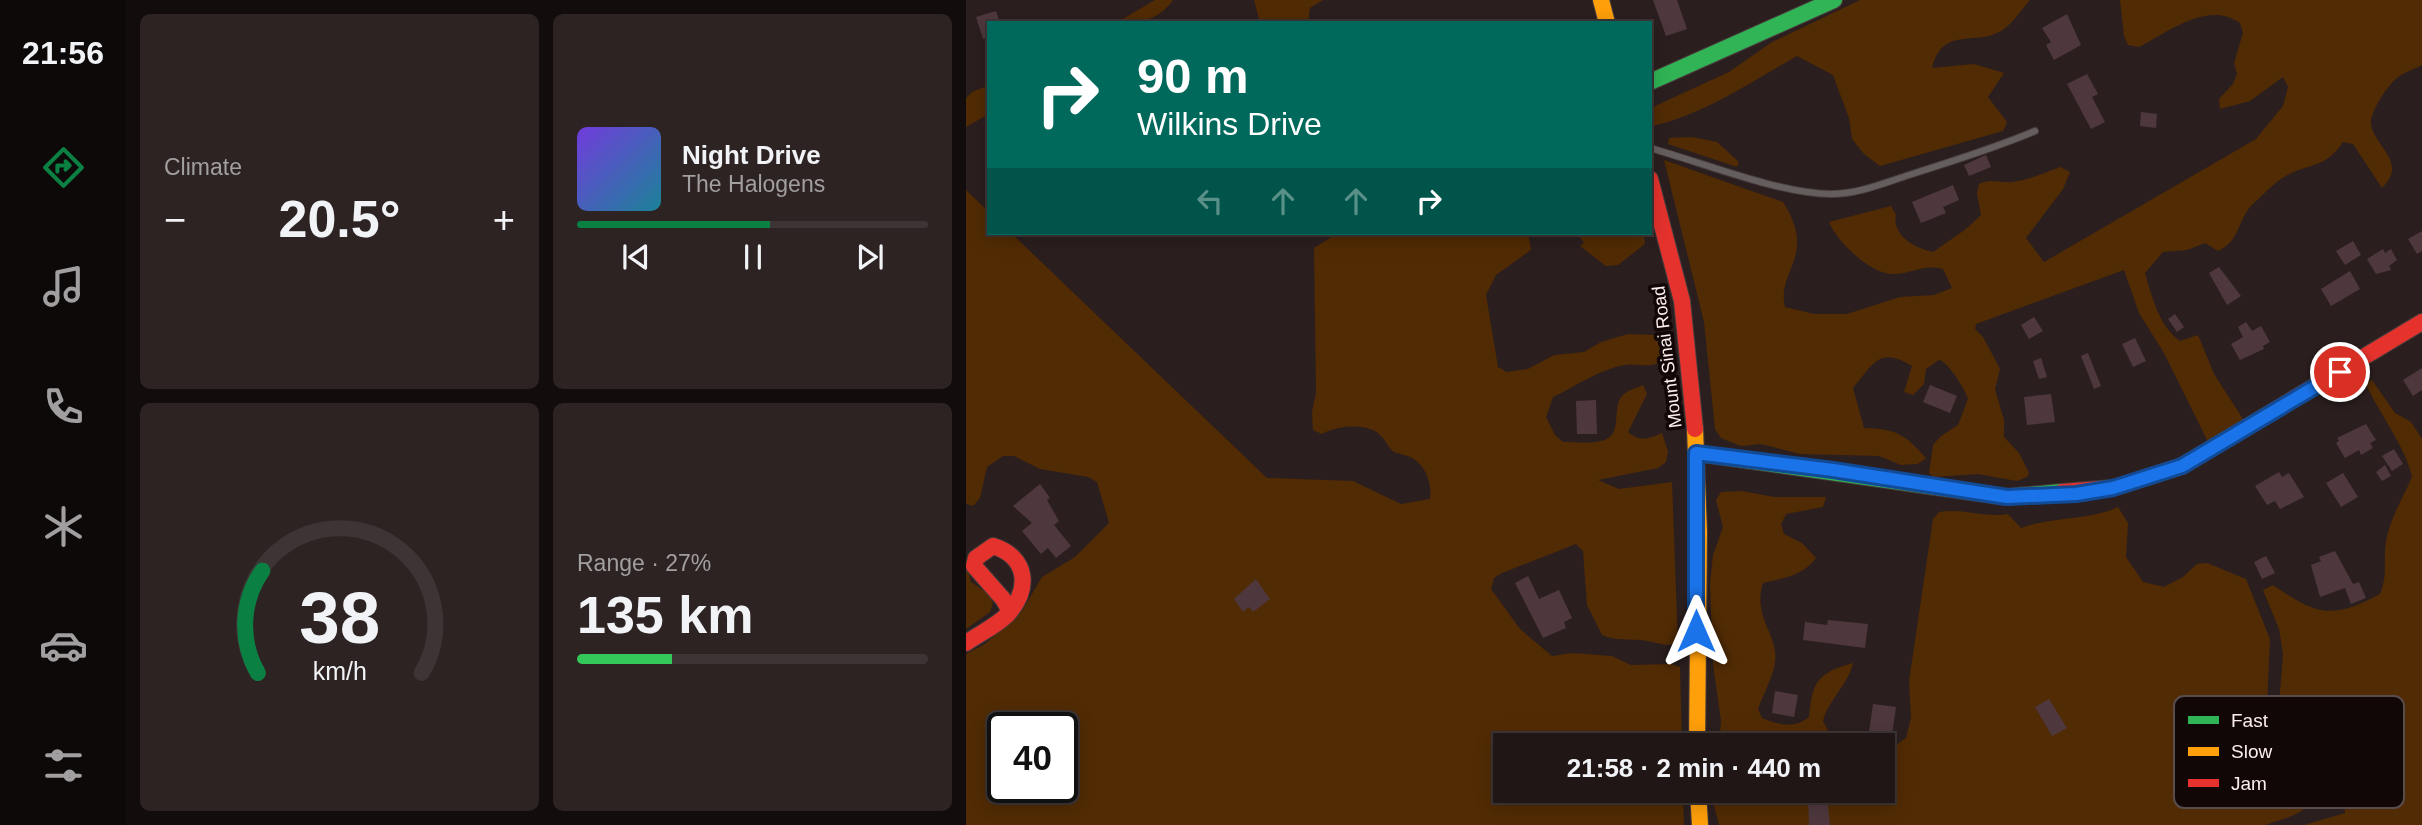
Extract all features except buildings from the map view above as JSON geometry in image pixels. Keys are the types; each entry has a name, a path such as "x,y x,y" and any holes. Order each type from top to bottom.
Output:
{"street":[{"path":"1601,0 1606,21"},
{"path":"1652,81 1834,0"},
{"name":"Mount Sinai Road","path":"1652,186 1674,262 1685,316 1696,453 1698,733"},
{"path":"1696,453 1833,470 2007,497 2113,488 2171,471 2213,450 2422,323"},
{"path":"966,643 1010,611"},
{"path":"1699,803 1700,825"}],"lane":[{"path":"1652,149 1745,176 1809,192 1832,194 1861,190 1979,155 2035,131"}],"shaded area":[{"path":"1155,0 1173,0 1155,17 1119,21"},
{"path":"1254,0 1323,0 1310,8 1308,21 1259,21"},
{"path":"1860,0 2030,0 2004,29 1983,37 1953,41 1944,46 1937,54 1932,68 1974,64 2004,73 1988,97 2007,122 2003,131 1880,166 1864,154 1852,139 1849,118 1833,75 1797,56 1691,114 1653,126 1652,114 1655,106 1729,72 1772,42"},
{"path":"2120,0 2422,0 2422,65 2393,82 2380,100 2371,120 2374,133 2391,163 2392,171 2382,188 2353,144 2343,142 2323,161 2293,172 2273,185 2249,208 2236,235 2226,246 2218,251 2205,243 2187,250 2163,252 2145,273 2157,310 2167,327 2180,341 2198,335 2214,374 2243,419 2209,444 2164,353 2139,313 2124,270 1976,324 1975,329 1983,337 2000,369 1995,389 2004,420 2004,437 2019,453 2029,473 2027,477 2017,481 1978,474 1933,477 1929,473 1933,445 1958,425 1968,399 1952,371 1939,360 1926,369 1924,384 1913,395 1904,392 1912,366 1892,357 1878,360 1853,388 1864,428 1884,430 1906,438 1926,458 1918,464 1901,465 1879,456 1800,454 1761,444 1741,446 1721,438 1715,429 1704,322 1664,160 1783,202 1797,236 1797,250 1784,294 1785,307 1814,314 1847,314 1900,297 1934,295 1952,288 1943,269 1924,268 1895,274 1876,270 1847,248 1829,222 1891,206 1896,215 1897,228 1906,240 1933,252 1981,215 1977,194 1979,184 2018,181 2060,167 2070,172 2063,189 2026,238 2044,262 2256,139 2283,106 2288,87 2283,77 2250,101 2220,109 2219,99 2233,84 2237,74 2234,63 2243,33 2240,23 2228,17 2202,17 2175,27 2139,47 2128,45 2124,36"},
{"path":"987,86 987,115 966,127 966,98 972,92"},
{"path":"1692,137 1717,142 1739,162 1737,167 1668,144 1669,138"},
{"path":"966,190 987,210 987,235 1013,235 1267,478 1353,481 1401,504 1430,499 1428,478 1419,463 1394,452 1380,435 1367,428 1343,427 1322,434 1313,430 1312,412 1316,393 1314,248 1333,236 1342,235 1528,235 1531,250 1496,275 1486,295 1498,367 1507,372 1528,369 1554,355 1584,352 1601,342 1628,334 1657,335 1663,343 1659,363 1625,365 1597,374 1553,397 1546,417 1555,435 1563,442 1601,441 1613,434 1617,407 1623,395 1643,385 1647,394 1628,432 1644,438 1662,433 1668,451 1666,462 1658,468 1598,480 1619,489 1672,482 1678,644 1617,639 1602,635 1587,605 1583,551 1576,544 1502,573 1494,578 1491,589 1520,629 1552,656 1572,653 1612,656 1631,665 1671,664 1680,667 1682,733 1493,733 1493,803 1683,803 1684,825 966,825 966,654 985,644 1022,611 1042,577 1075,557 1109,523 1097,482 1088,477 1040,469 1014,456 1003,456 987,467 980,498 973,506 966,504"},
{"path":"1578,235 1644,235 1645,244 1618,265 1606,266 1580,246 1584,243"},
{"path":"2372,380 2395,413 2411,422 2422,439 2422,825 2304,825 2345,813 2345,808 2404,808 2404,696 2280,696 2283,654 2279,629 2263,590 2273,585 2302,603 2325,610 2349,608 2380,594 2389,531 2412,477 2404,453 2365,382"},
{"path":"1742,491 1774,497 1826,497 1823,507 1786,514 1781,524 1784,534 1802,543 1816,558 1799,573 1763,583 1761,606 1773,643 1775,662 1758,709 1762,718 1774,722 1786,725 1803,721 1809,717 1812,695 1819,680 1832,671 1853,663 1823,721 1829,733 1720,733 1721,721 1713,664 1710,585 1713,555 1723,527 1716,500 1721,492"},
{"path":"2118,507 2128,523 2126,557 2143,582 2164,587 2183,577 2197,564 2207,563 2246,579 2270,639 2267,696 2174,696 2174,808 2305,808 2301,811 2265,825 1719,825 1713,803 1895,803 1895,746 1906,738 1911,718 1909,681 1933,519 1939,512 2008,514 2021,528"},
{"path":"966,561 971,582 989,594 993,603 990,612 966,629"}],"traffic: fast":[{"path":"1652,81 1834,0"},
{"path":"1696,453 2007,497 2062,492"}],"traffic: slow":[{"path":"1601,0 1606,21"},
{"path":"1695,429 1699,532 1697,733"},
{"path":"1699,803 1700,825"}],"traffic: jam":[{"path":"1652,187 1682,301 1695,429"},
{"path":"2062,492 2113,488 2182,466 2422,322"},
{"path":"966,643 1003,619 1007,615 1015,605 1020,595 1022,575 1019,566 1005,551 993,546 976,558 974,566 1010,611"}],"route":[{"path":"1696,631 1696,453 1833,470 2007,497 2076,494 2113,488 2182,466 2340,372"}]}
